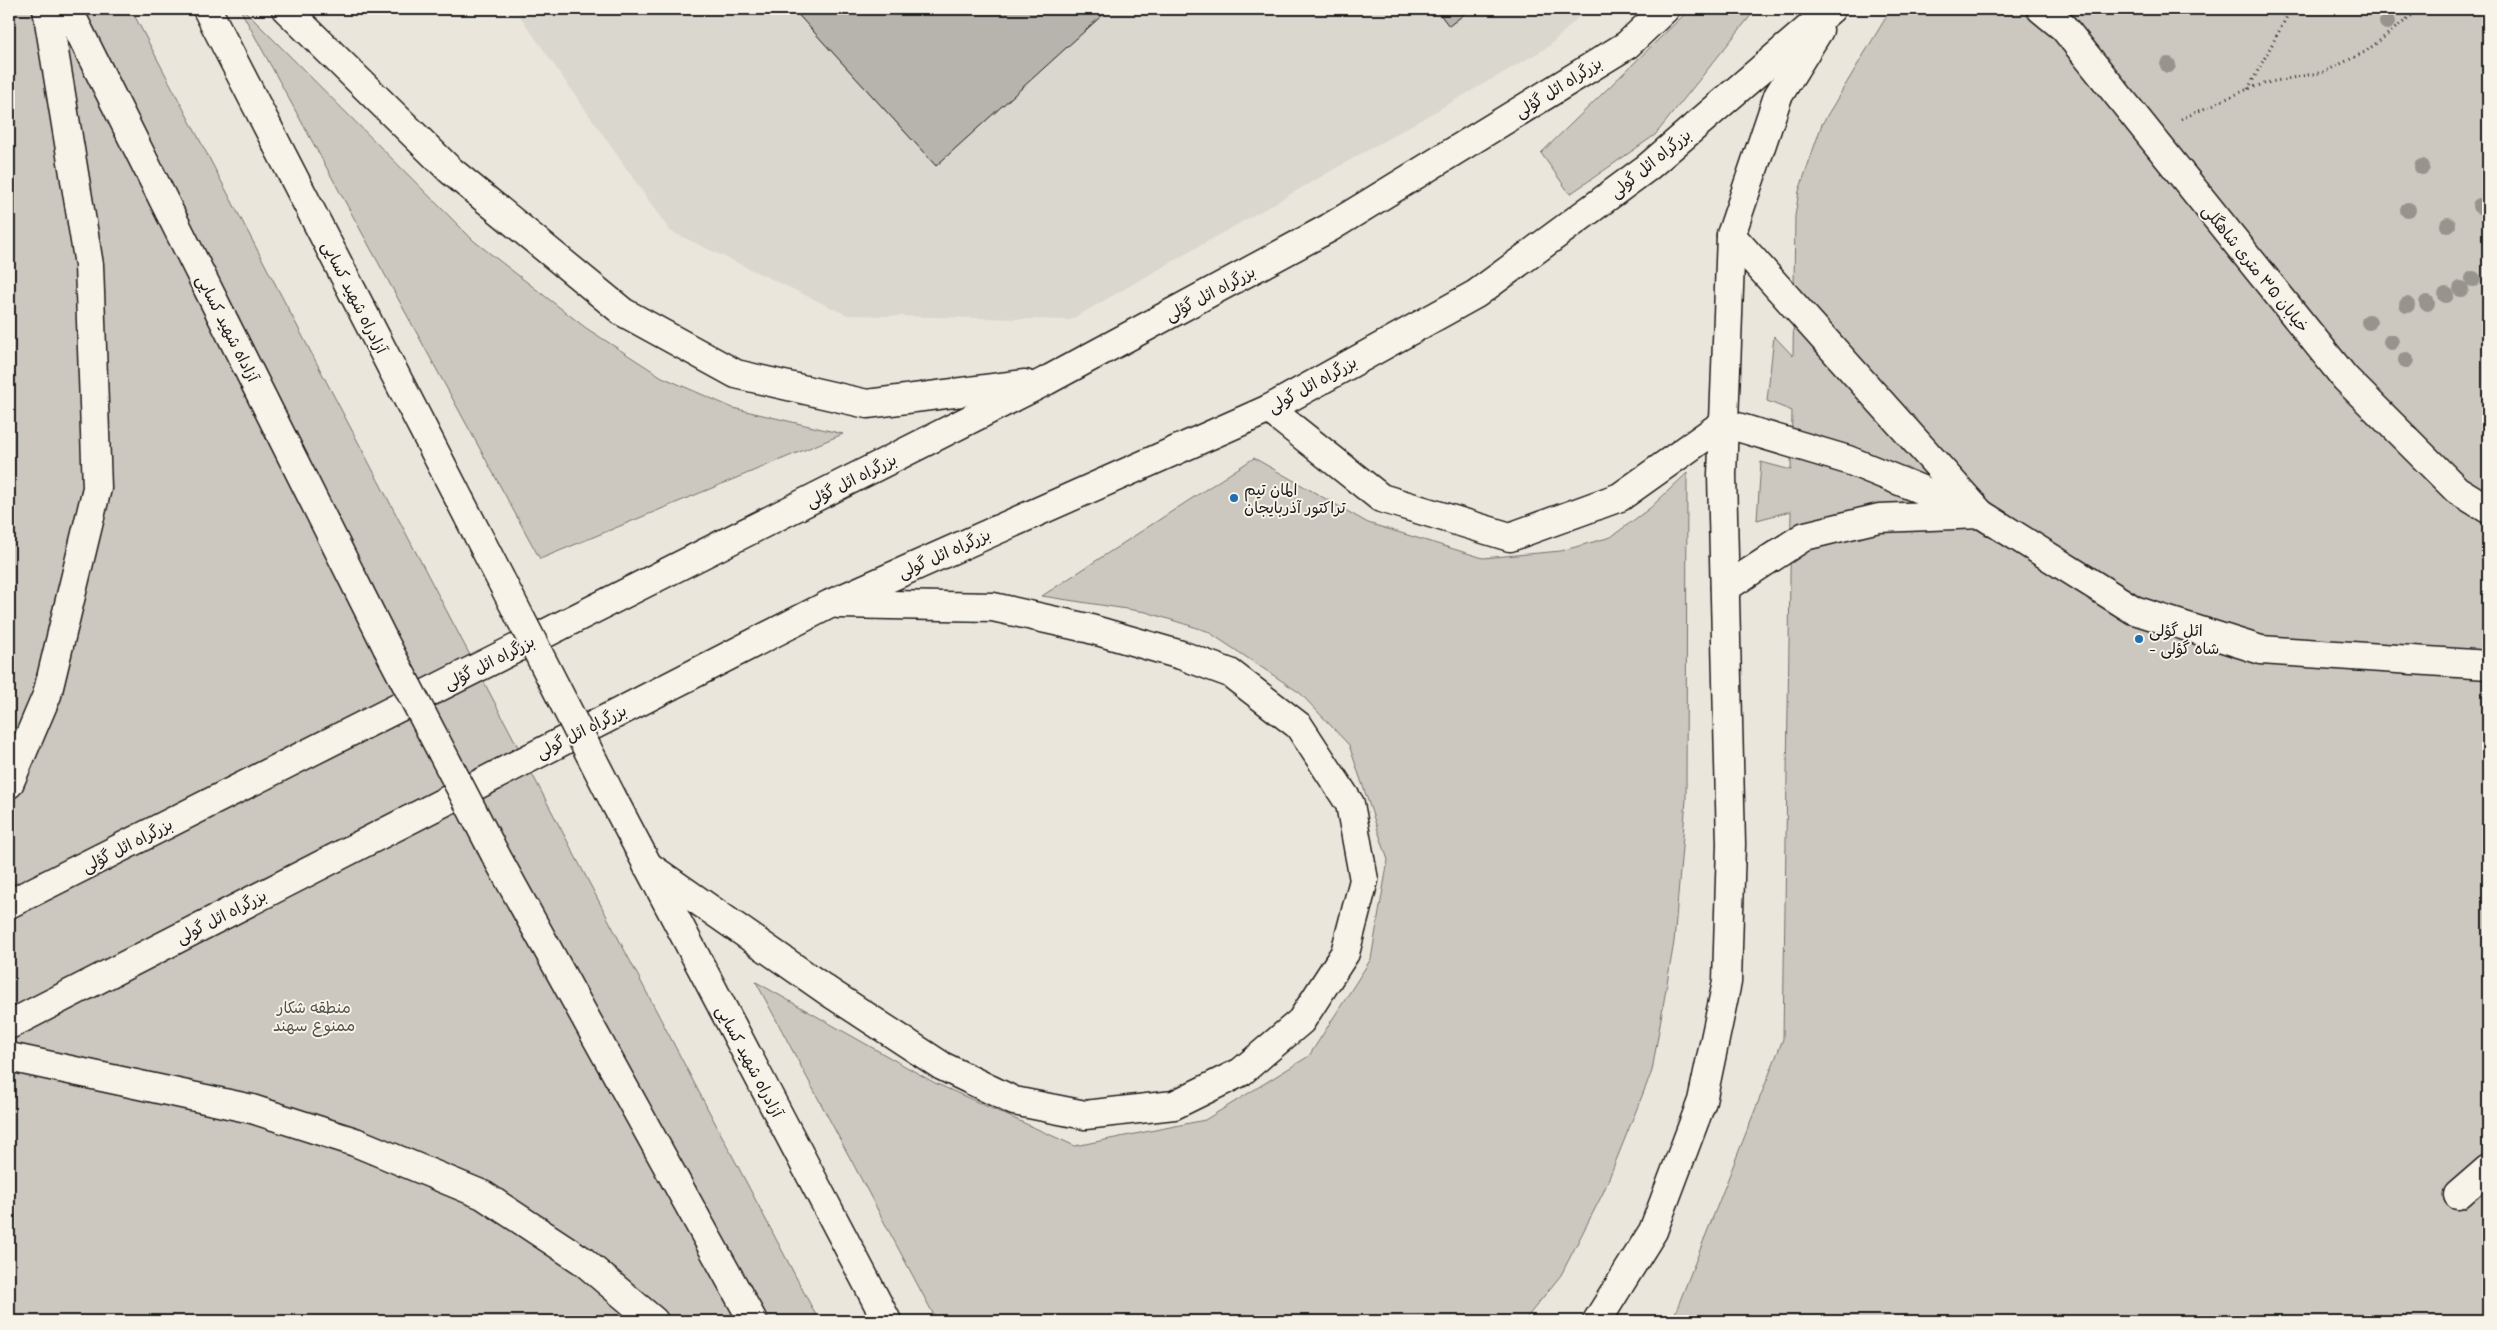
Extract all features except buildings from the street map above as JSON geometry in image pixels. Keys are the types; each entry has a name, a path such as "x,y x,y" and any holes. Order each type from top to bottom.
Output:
{"main road":[{"path":"9,784 47,695 96,488 89,265 47,9"},
{"name":"آزاداه شهید کسایی","path":"68,9 388,646 495,854 753,1321"},
{"name":"آزادراه شهید کسایی","path":"206,9 647,865 887,1321"},
{"path":"286,9 450,170 623,312 736,374 867,404 1046,381"},
{"name":"بزرگراه ائل گؤلی","path":"9,904 1046,381 1329,228 1627,45 1665,9"},
{"path":"1597,1321 1653,1231 1702,1101 1727,982 1731,844 1722,475 1731,235 1778,96 1832,9"},
{"name":"بزرگراه ائل گولی","path":"9,1025 830,604 1269,409 1476,294 1648,167 1832,9"},
{"name":"خیابان ۳۵ متری شاهگلی","path":"2041,9 2064,28 2345,378 2457,490 2488,509"},
{"path":"1731,235 1982,514"},
{"path":"1269,409 1381,498 1510,537 1620,497 1724,423"},
{"path":"1724,423 1848,460 1982,514 2134,610 2261,650 2488,665"},
{"path":"1725,588 1805,536 1879,518 1982,514"},
{"path":"647,865 830,992 942,1066 1014,1101 1085,1114 1174,1105 1241,1072 1301,1021 1345,954 1364,880 1350,804 1299,726 1230,673 1181,655 1087,628 993,607 830,604"},
{"path":"9,1057 252,1109 355,1142 483,1195 583,1261 654,1321"},
{"path":"2458,1195 2488,1169"}],"path":[{"path":"2248,89 2291,9"},
{"path":"2149,135 2232,94 2270,82 2324,72 2365,52 2420,9"}],"shaded area":[{"path":"515,9 1587,9 1548,47 1070,320 847,315 670,231"}],"green space":[{"name":"منطقه شکار ممنوع سهند","path":"9,9 131,9 819,1321 9,1321"},
{"path":"240,9 243,9 474,241 586,328 662,377 733,408 843,434 540,559"},
{"path":"1690,9 1756,9 1655,135 1570,194 1541,153"},
{"name":"ائل گؤلی - شاه گؤلی","path":"1891,9 2488,9 2488,1321 1672,1321 1783,1039 1791,511 1757,520 1761,462 1791,470 1792,411 1767,401 1774,336 1793,356 1795,216 1799,191 1822,124"},
{"path":"1254,458 1368,523 1483,558 1561,551 1611,537 1650,508 1687,473 1686,800 1674,942 1652,1071 1603,1193 1561,1275 1524,1321 937,1321 756,982 935,1083 1075,1146 1205,1120 1309,1056 1371,959 1388,860 1349,745 1300,693 1207,631 1146,612 1042,596"}],"place":[{"name":"المان تیم تراکتور آذربایجان","path":"1234,498"},
{"name":"ائل گؤلی - شاه گؤلی","path":"2139,639"}]}
